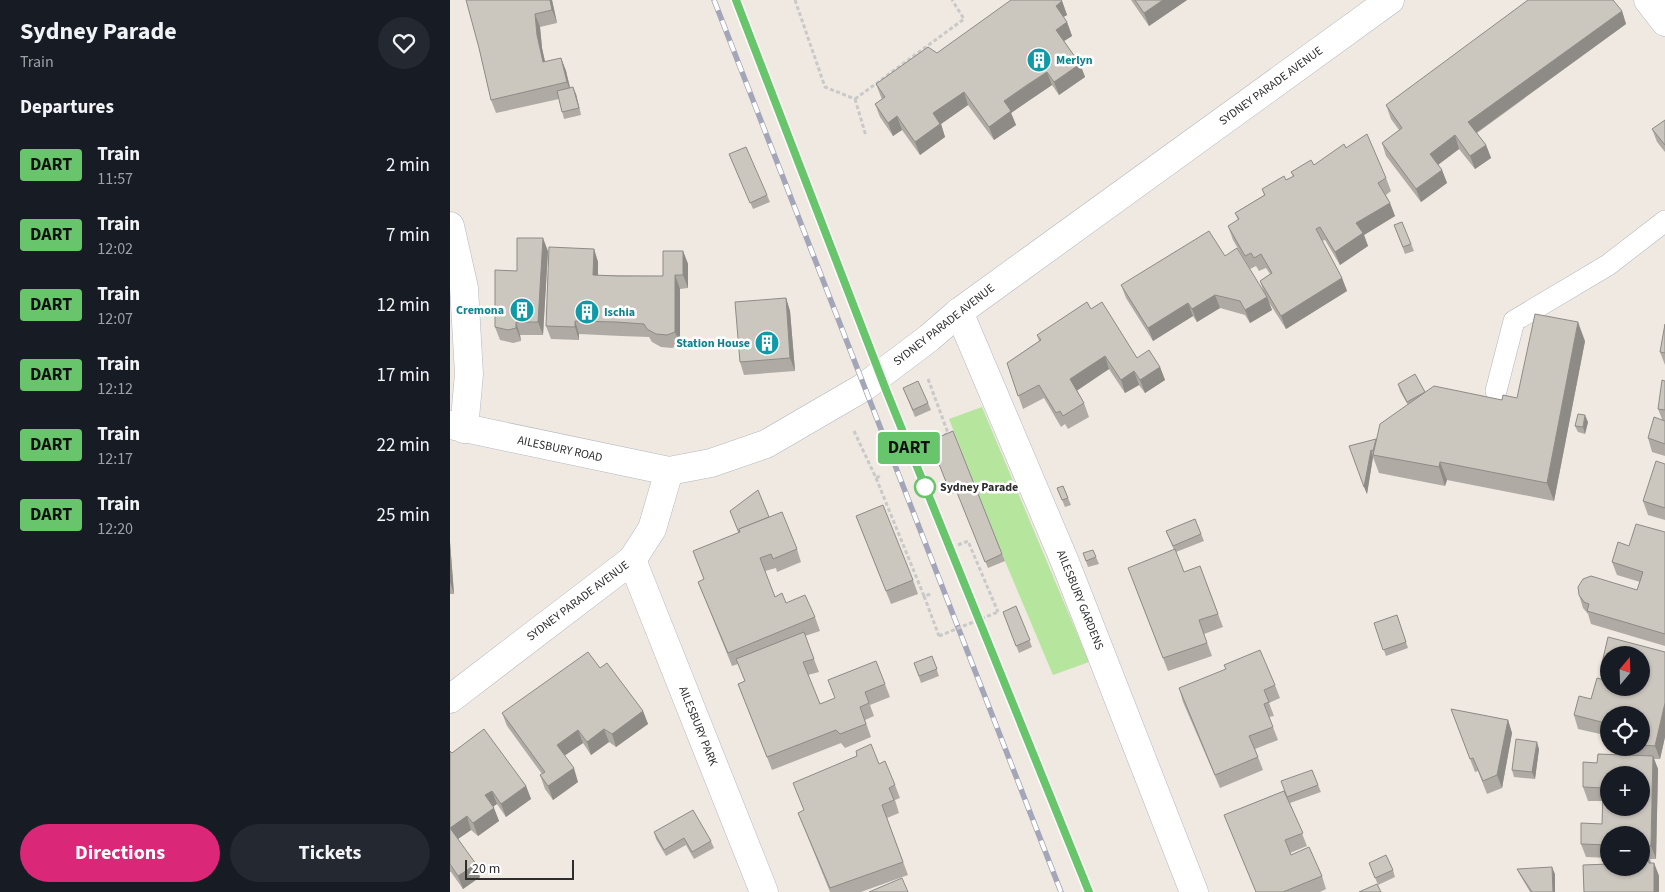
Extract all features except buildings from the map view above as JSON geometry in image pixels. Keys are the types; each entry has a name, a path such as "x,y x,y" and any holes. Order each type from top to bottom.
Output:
{"street":[{"name":"SYDNEY PARADE AVENUE","path":"450,699 632,560 652,530 669,471 711,463 766,444 864,387 959,312 1390,0"},
{"path":"1648,0 1665,22"},
{"path":"450,226 464,288 469,374 457,427"},
{"name":"AILESBURY GARDENS","path":"959,312 1068,569 1194,892"},
{"name":"AILESBURY ROAD","path":"457,427 669,471"},
{"name":"AILESBURY PARK","path":"632,560 764,892"}],"lane":[{"path":"1496,391 1514,321 1608,265 1665,222"}],"path":[{"path":"795,0 824,87 855,99"},
{"path":"855,99 964,19 952,0"},
{"path":"855,99 866,136"},
{"path":"918,448 948,433 928,379 932,376"},
{"path":"841,400 876,478 939,636 998,612 968,541 958,545"},
{"path":"876,478 882,475"},
{"path":"924,596 931,594"}],"green space":[{"path":"982,407 1089,662 1053,675 1005,561 949,419"}],"railway":[{"path":"714,0 1061,892"},
{"path":"736,0 880,374 1089,892"}],"train":[{"name":"DART","path":"736,0 886,390 1089,892"}],"place":[{"name":"Merlyn","path":"1039,60"},
{"name":"Cremona","path":"522,310"},
{"name":"Ischia","path":"587,312"},
{"name":"Station House","path":"767,343"},
{"name":"Sydney Parade","path":"925,487"}]}
